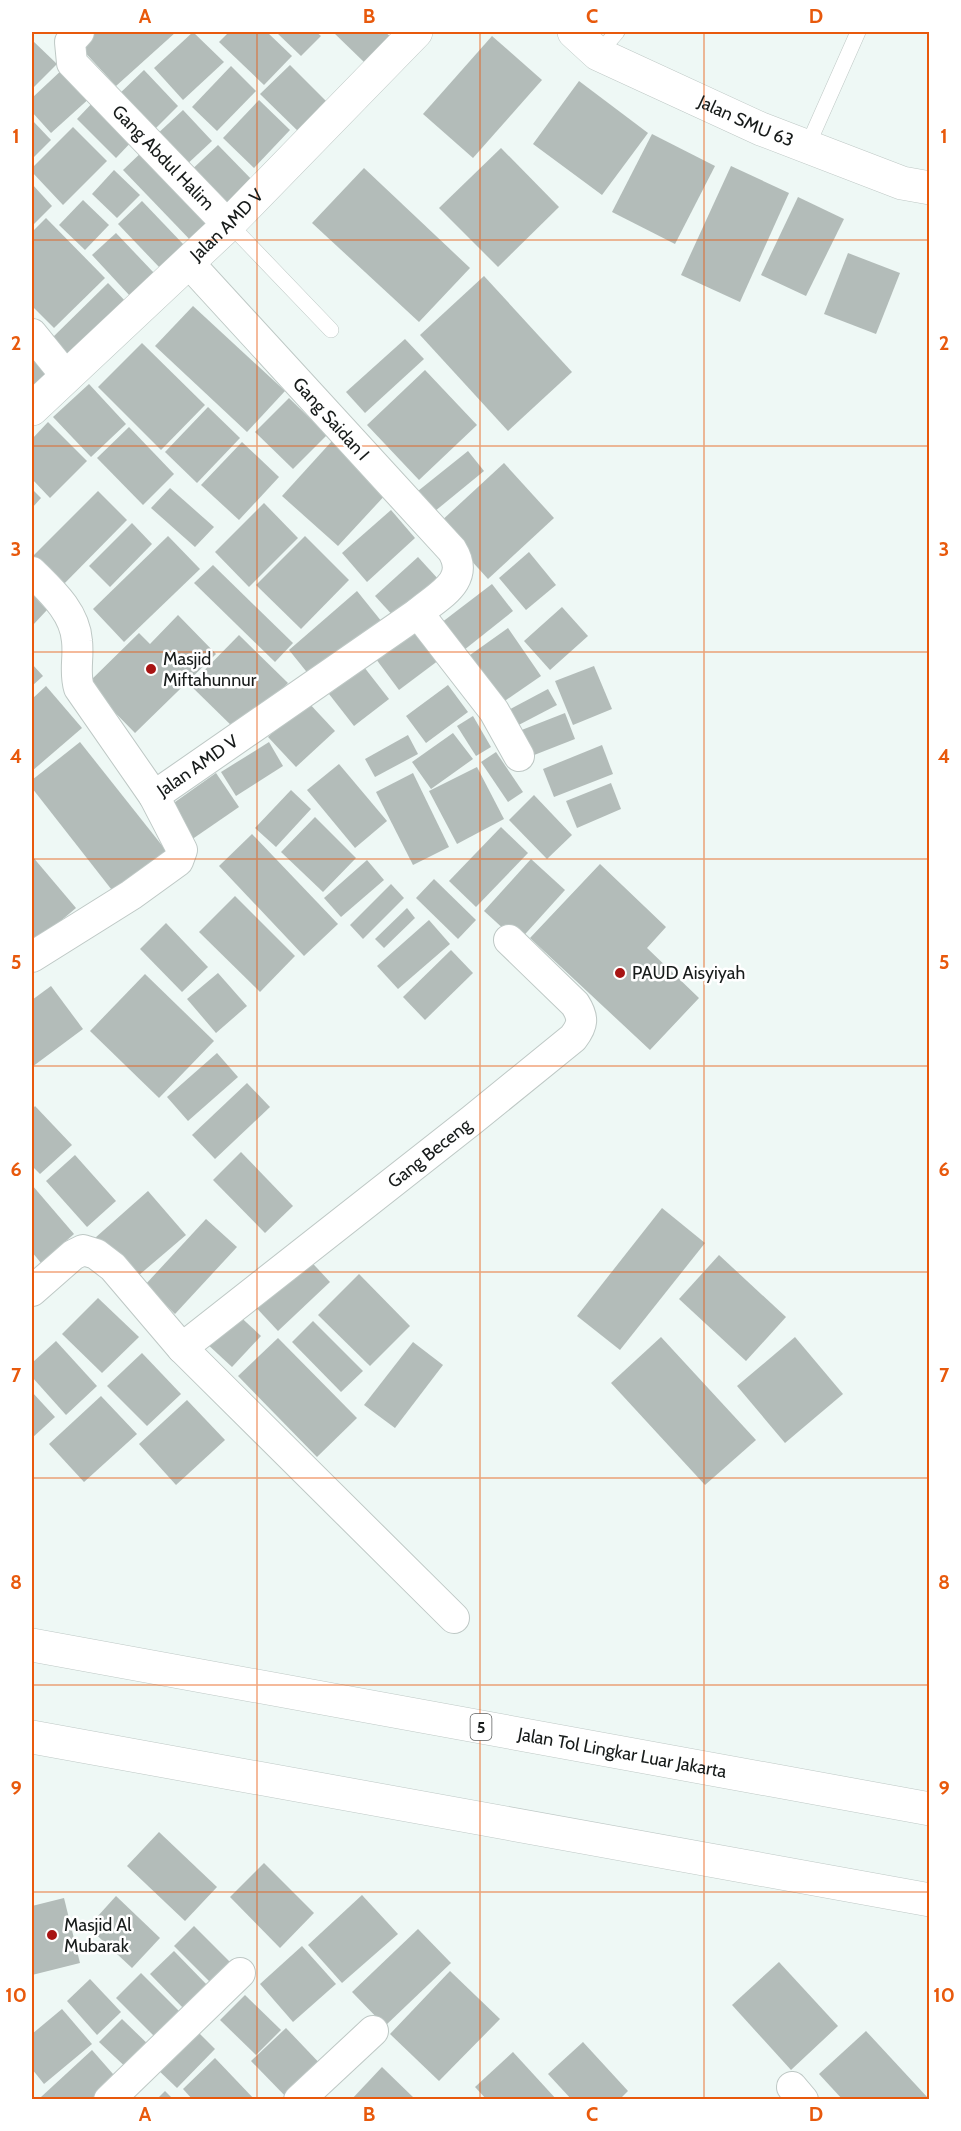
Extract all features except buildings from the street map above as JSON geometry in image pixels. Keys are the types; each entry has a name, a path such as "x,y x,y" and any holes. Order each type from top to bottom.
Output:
{"main road":[{"name":"Jalan AMD V","path":"32,409 228,225 416,32"},
{"name":"Jalan SMU 63","path":"574,32 607,43 761,129 916,186"},
{"name":"Jalan Tol Lingkar Luar Jakarta","path":"32,1645 930,1809"},
{"path":"32,1737 930,1900"}],"street":[{"name":"Gang Abdul Halim","path":"79,32 70,42 72,63 228,225"},
{"name":"Gang Saidan I","path":"188,262 452,550 458,560 459,572 456,581"},
{"path":"32,334 66,376"},
{"name":"Jalan AMD V","path":"32,572 55,596 74,623 78,643 75,676 79,688 154,796 418,613 456,581"},
{"path":"418,613 494,711 519,756"},
{"path":"32,957 131,895 178,861 182,850 154,796"},
{"name":"Gang Beceng","path":"182,1348 573,1038 581,1027 582,1016 575,1004 509,940"},
{"path":"32,1291 82,1250 96,1254 113,1267 182,1348 453,1618"},
{"path":"109,2100 240,1973"},
{"path":"299,2100 373,2031"}],"lane":[{"path":"807,147 858,32"},
{"name":"Gang Abdul Halim","path":"228,225 331,330"}],"place":[{"name":"Masjid Miftahunnur","path":"151,669"},
{"name":"PAUD Aisyiyah","path":"620,973"},
{"name":"Masjid Al Mubarak","path":"52,1935"}]}
